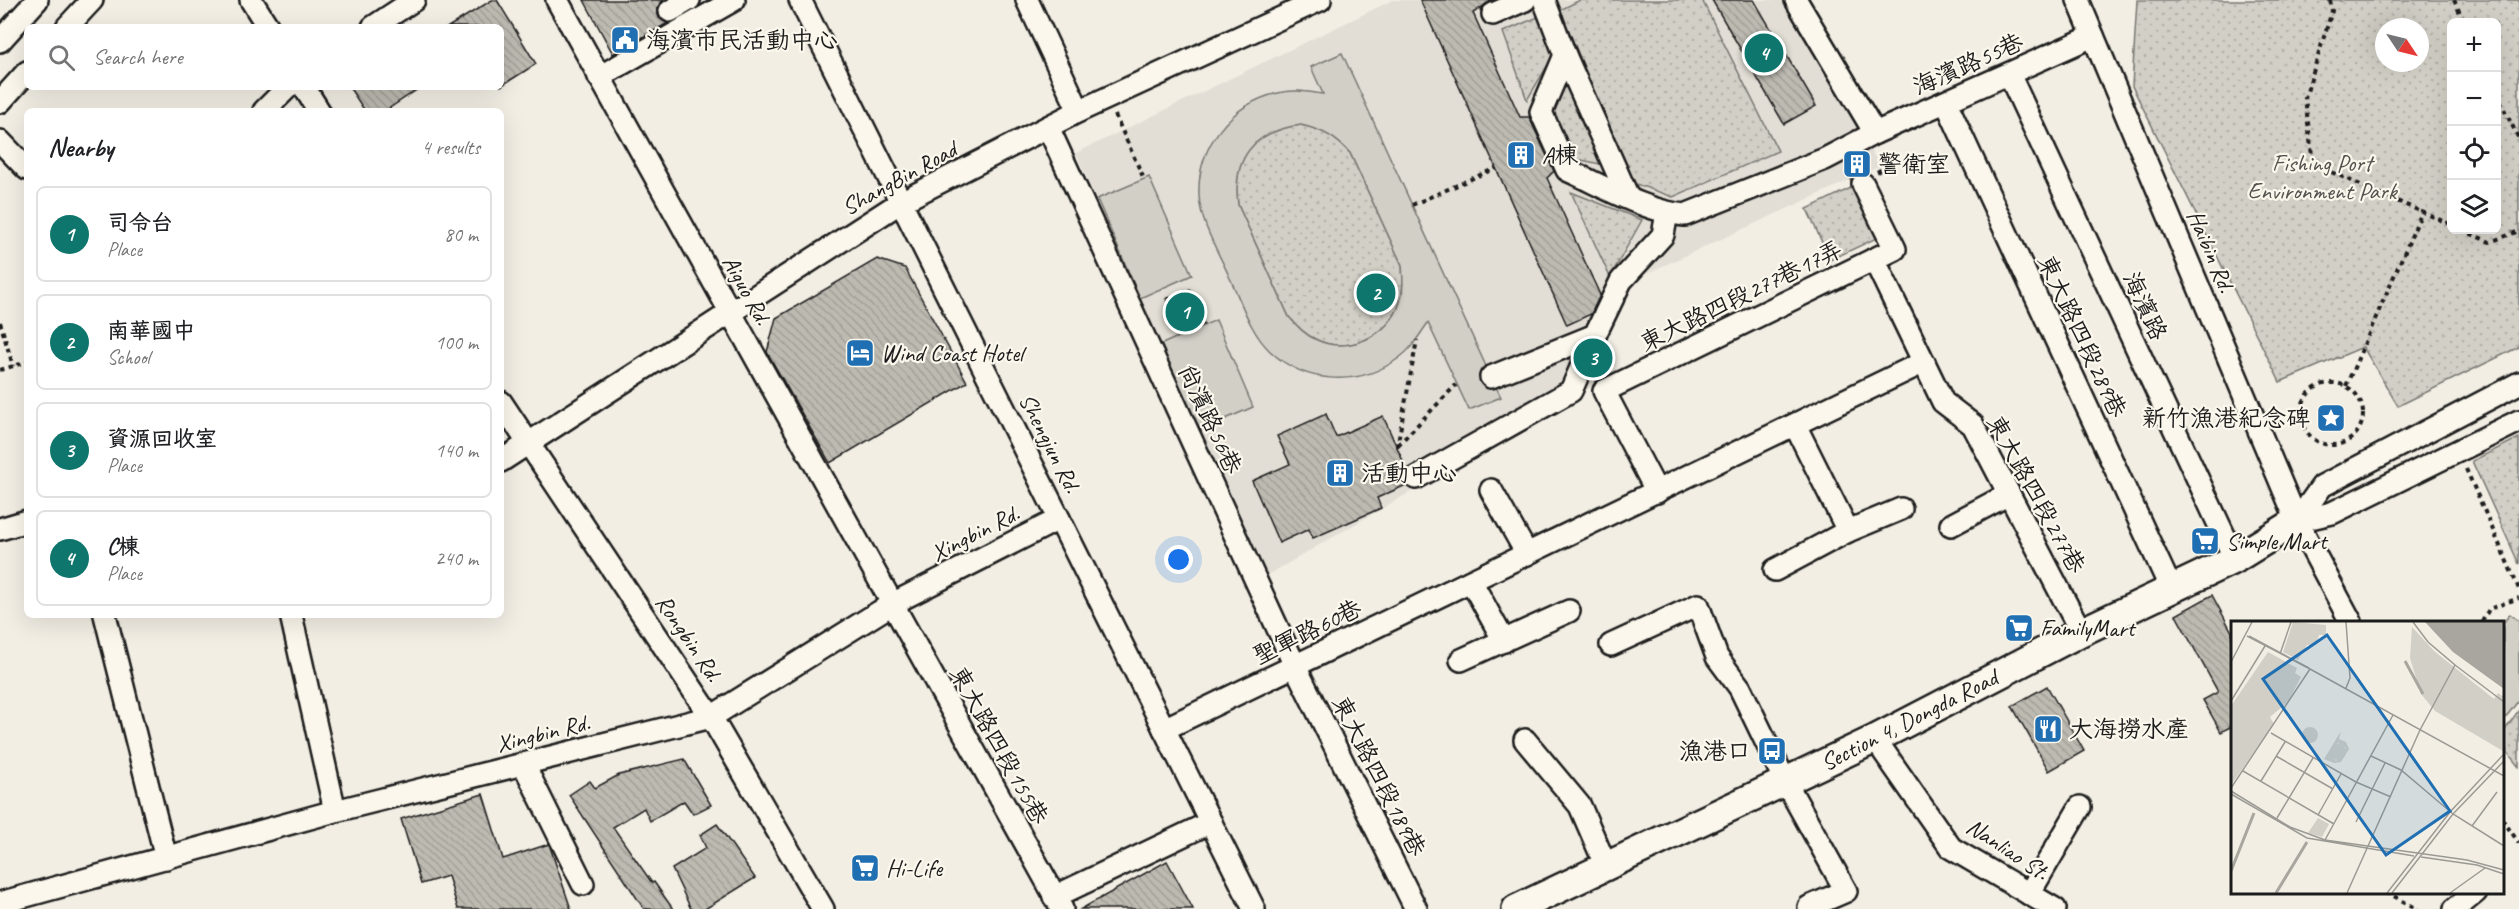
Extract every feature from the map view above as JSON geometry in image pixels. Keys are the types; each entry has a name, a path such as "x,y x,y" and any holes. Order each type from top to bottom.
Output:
{"main road":[{"name":"Section 4, Dongda Road","path":"1524,907 1875,739 2081,632 2172,591 2235,559 2297,521"}],"street":[{"path":"0,40 37,0"},
{"path":"71,24 92,0"},
{"path":"251,0 266,24"},
{"path":"378,24 414,0"},
{"name":"Aiguo Rd.","path":"557,0 892,604"},
{"path":"670,11 688,0"},
{"path":"599,77 734,0"},
{"name":"Shengjun Rd.","path":"800,0 1254,909"},
{"path":"1027,0 1079,111"},
{"name":"ShangBin Road","path":"504,459 729,311 901,202 1079,111 1320,0"},
{"path":"1493,14 1525,0"},
{"path":"1544,0 1565,55 1628,196"},
{"path":"1796,0 1870,136"},
{"name":"Haibin Rd.","path":"2078,0 2297,521 2350,621"},
{"name":"海濱路55巷","path":"1666,213 1686,215 1825,159 1870,136 2093,36"},
{"path":"1416,478 1571,391 1621,281 1663,235 1666,213 1567,170 1541,112 1565,55"},
{"name":"海濱路","path":"2009,74 2235,559"},
{"path":"0,102 24,75"},
{"path":"267,108 285,90"},
{"path":"306,90 317,108"},
{"name":"東大路四段289巷","path":"1946,102 2172,591"},
{"name":"尚濱路56巷","path":"1048,127 1295,666"},
{"path":"0,141 24,166"},
{"path":"1863,184 1895,249 1874,259"},
{"name":"東大路四段277巷","path":"1874,259 1943,402 1973,425 2081,632"},
{"name":"東大路四段277巷17弄","path":"1657,492 1604,391 1874,259"},
{"path":"1491,377 1595,335"},
{"name":"聖軍路60巷","path":"1164,729 1924,362"},
{"name":"Section 4, Dongda Road","path":"2297,521 2322,486 2519,383"},
{"name":"Rongbin Rd.","path":"504,407 711,717 823,909"},
{"name":"Section 4, Dongda Road","path":"2297,521 2332,513 2519,420"},
{"path":"1795,425 1848,531"},
{"path":"1491,490 1527,554"},
{"path":"1951,525 2009,494"},
{"path":"1775,570 1848,531 1901,509"},
{"name":"Xingbin Rd.","path":"0,903 335,812 711,717 892,604 1059,519"},
{"path":"0,529 24,522"},
{"path":"1471,581 1504,641"},
{"name":"東大路四段155巷","path":"892,604 1058,903"},
{"path":"1611,645 1698,605 1717,657 1740,688 1785,782 1846,891 1809,907 1810,909"},
{"path":"1461,660 1569,611"},
{"path":"106,618 166,858"},
{"path":"292,618 335,812"},
{"name":"東大路四段189巷","path":"1295,666 1416,909"},
{"name":"Nanliao St.","path":"1875,739 1951,848 2055,909"},
{"path":"1525,740 1580,806 1606,866"},
{"path":"524,765 583,884"},
{"path":"2030,894 2080,807"},
{"path":"1058,903 1211,822"},
{"path":"2455,909 2474,894"}],"path":[{"path":"2330,0 2332,11 2305,98 2313,164 2447,223"},
{"path":"2454,0 2462,18"},
{"path":"1108,98 1144,179"},
{"path":"2501,103 2519,139"},
{"path":"1863,184 1885,167 1870,136"},
{"path":"1412,205 1496,168"},
{"path":"2346,386 2422,212"},
{"path":"2471,234 2490,242 2519,231"},
{"path":"0,322 13,366"},
{"path":"1417,340 1397,447 1456,385"},
{"path":"0,370 24,364"},
{"path":"2326,383 2346,386 2354,392 2363,410 2359,430 2343,443 2333,445 2314,439 2302,423 2303,402 2316,387 2326,383"},
{"path":"2460,451 2519,589"},
{"path":"2483,621 2489,609 2519,598"},
{"path":"2504,822 2519,843"},
{"path":"2390,894 2418,909"}],"shaded area":[{"path":"1393,0 1782,0 1880,166 1615,288 1594,385 1261,579 1076,153"}],"green space":[{"path":"1580,0 1702,0 1778,151 1673,197 1633,183 1560,10"},
{"name":"Fishing Port Environment Park","path":"2137,0 2519,0 2519,347 2398,406 2363,347 2280,382 2132,86"},
{"path":"1538,17 1555,53 1527,100 1503,32"},
{"path":"1342,53 1501,397 1469,410 1428,323 1408,350 1384,367 1367,374 1333,378 1300,371 1284,362 1270,351 1251,326 1210,237 1200,205 1200,177 1210,145 1231,117 1245,107 1284,92 1300,91 1323,94 1311,67","holes":["1301,125 1328,135 1350,153 1402,265 1402,293 1395,314 1378,332 1355,343 1329,344 1317,340 1305,333 1289,317 1238,205 1239,174 1249,150 1270,133"]},
{"path":"1567,82 1605,165 1572,158 1549,111"},
{"path":"1301,125 1328,135 1350,153 1402,265 1402,293 1395,314 1378,332 1355,343 1329,344 1317,340 1305,333 1289,317 1238,205 1239,174 1249,150 1270,133"},
{"path":"1149,177 1192,275 1140,298 1097,199"},
{"path":"1857,185 1881,236 1830,260 1807,209"},
{"path":"1571,192 1642,220 1610,277"},
{"path":"1216,320 1253,407 1198,431 1160,345"},
{"path":"2519,438 2519,564 2472,461"},
{"path":"2510,614 2519,621 2519,700 2504,720 2504,622"},
{"path":"2519,710 2519,767 2504,746 2504,733"}],"building":[{"path":"492,0 497,0 536,64 504,84 504,24 453,24"},
{"name":"海濱市民活動中心","path":"584,0 664,0 657,12 659,18 668,23 613,54"},
{"name":"A棟","path":"1420,0 1493,0 1473,13 1520,117 1529,117 1554,171 1547,178 1600,295 1591,314 1567,325"},
{"path":"1712,0 1754,0 1816,106 1784,124"},
{"path":"351,90 416,90 390,108 363,108"},
{"path":"877,259 905,268 967,382 830,463 767,352 776,318"},
{"path":"1190,289 1204,324 1181,334 1166,299"},
{"name":"活動中心","path":"1326,414 1336,437 1383,416 1407,470 1403,477 1406,485 1377,498 1381,508 1313,538 1309,529 1279,543 1252,481 1290,464 1277,436"},
{"path":"2212,595 2231,630 2231,727 2221,732 2203,700 2218,692 2176,615"},
{"name":"大海撈水產","path":"2047,686 2084,751 2049,771 2012,706"},
{"path":"684,759 711,805 693,814 684,801 650,821 644,808 613,827 673,909 644,909 569,795 590,781 595,788 619,775"},
{"path":"483,794 503,859 549,844 571,909 458,909 448,876 421,884 401,819"},
{"path":"717,824 755,878 705,909 691,909 672,869 706,848 700,835"},
{"path":"1167,861 1193,909 1081,909"}],"place":[{"name":"海濱市民活動中心","path":"625,40"},
{"name":"C棟","path":"1764,53"},
{"name":"A棟","path":"1521,155"},
{"name":"警衛室","path":"1857,164"},
{"name":"南華國中","path":"1376,293"},
{"name":"司令台","path":"1185,312"},
{"name":"Wind Coast Hotel","path":"860,353"},
{"name":"資源回收室","path":"1593,358"},
{"name":"新竹漁港紀念碑","path":"2331,418"},
{"name":"活動中心","path":"1340,473"},
{"name":"Simple Mart","path":"2205,541"},
{"name":"FamilyMart","path":"2019,628"},
{"name":"大海撈水產","path":"2048,729"},
{"name":"漁港口","path":"1772,751"},
{"name":"Hi-Life","path":"865,868"}]}
